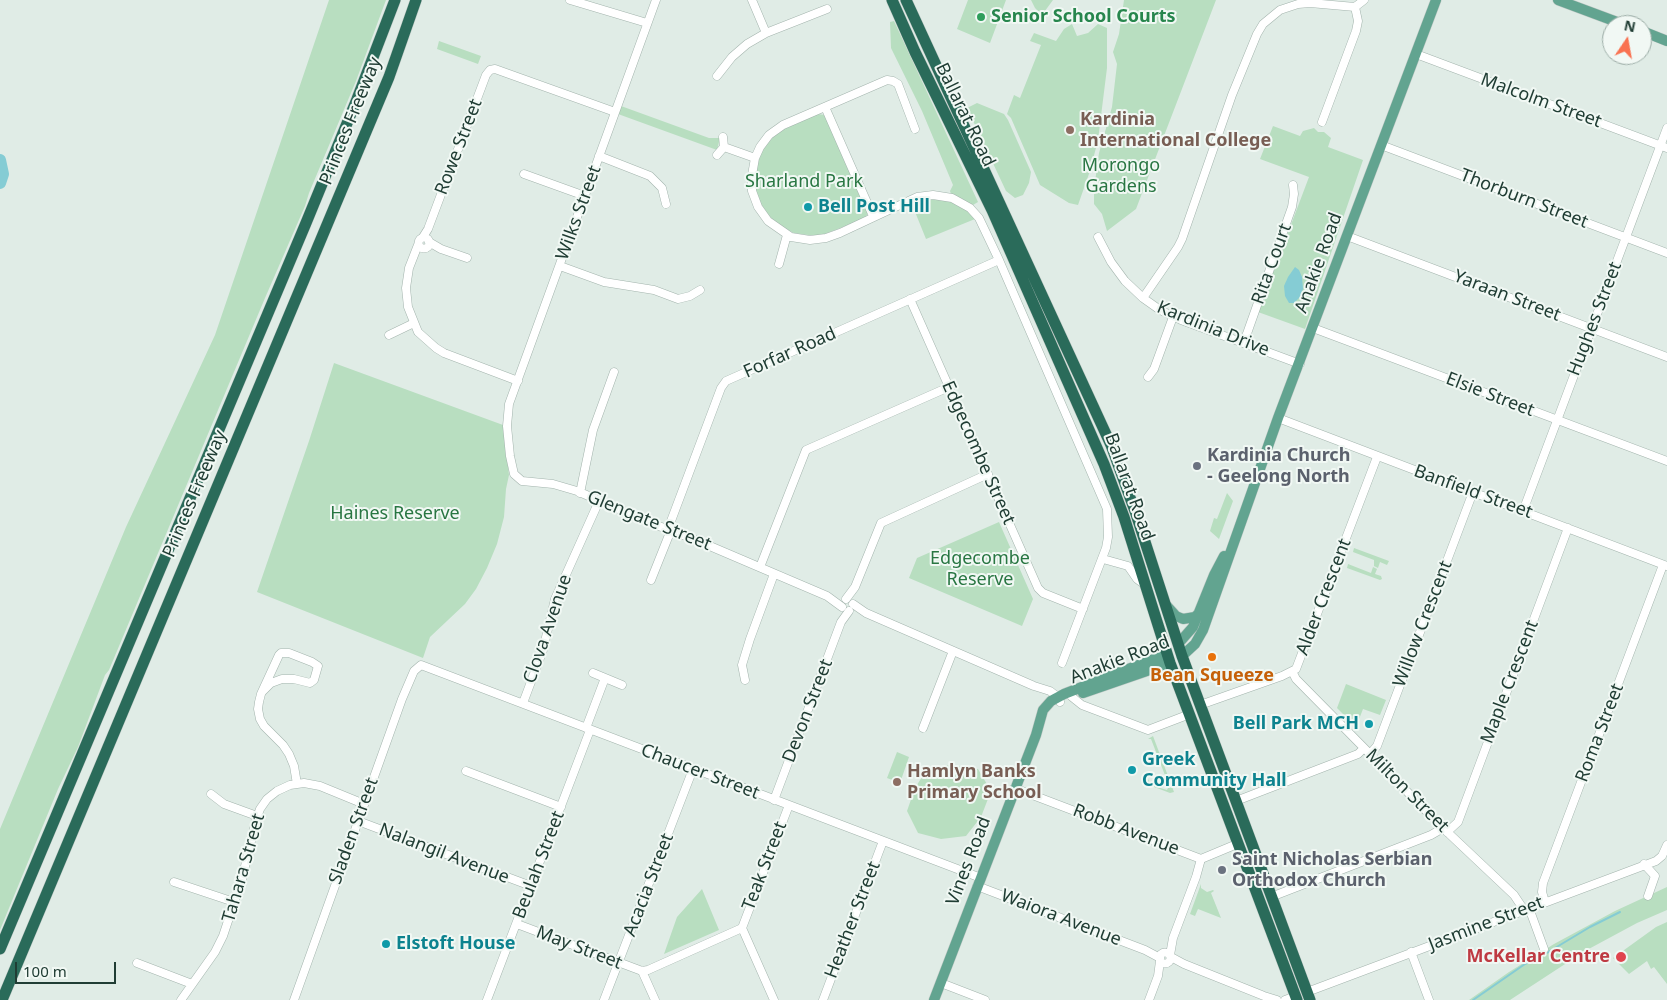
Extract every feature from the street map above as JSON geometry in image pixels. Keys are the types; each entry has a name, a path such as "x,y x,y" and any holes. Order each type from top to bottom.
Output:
{"highway":[{"name":"Princes Freeway","path":"0,949 309,214 395,0"},
{"name":"Princes Freeway","path":"2,1000 385,86 416,0"},
{"name":"Ballarat Road","path":"892,0 915,52 992,210 1104,464 1124,517 1168,658 1293,999"},
{"name":"Ballarat Road","path":"906,0 1111,446 1136,514 1182,656 1309,996"},
{"name":"Anakie Road","path":"1168,658 1178,644"},
{"name":"Anakie Road","path":"1168,658 1182,656"},
{"path":"1293,999 1309,996"}],"main road":[{"name":"Anakie Road","path":"1182,656 1194,644 1203,630 1278,418 1314,328 1436,0"},
{"path":"1558,0 1602,16"},
{"path":"1652,36 1667,41"},
{"name":"Anakie Road","path":"1178,644 1193,627 1217,570 1235,538"},
{"path":"1163,601 1173,614 1181,618 1193,618 1200,612"},
{"name":"Anakie Road","path":"1057,701 1072,697 1168,658"},
{"name":"Anakie Road","path":"1057,701 1168,658"},
{"name":"Vines Road","path":"934,1000 1036,735 1042,712 1057,701"}],"street":[{"path":"570,0 648,23"},
{"name":"Wilks Street","path":"507,426 510,404 518,381 656,0"},
{"path":"752,0 766,33"},
{"path":"1143,298 1182,239 1232,95 1263,24 1285,3 1310,3 1355,8 1364,0"},
{"path":"1322,122 1356,31 1358,22 1355,8"},
{"path":"717,76 732,57 747,44 766,33 827,9"},
{"name":"Malcolm Street","path":"1416,54 1664,146"},
{"name":"Rowe Street","path":"518,381 444,354 418,332 408,307 406,288 409,268 425,243 428,229 486,74 490,70 495,70 615,112"},
{"path":"826,107 874,216 826,238 810,240 791,237 768,221 758,207 752,191 755,158 760,147 770,135 784,125 887,80 898,84 915,129"},
{"name":"Hughes Street","path":"1523,511 1591,328 1664,146 1667,128"},
{"path":"717,155 724,147 723,137"},
{"name":"Thorburn Street","path":"1381,145 1667,253"},
{"path":"724,147 755,158"},
{"path":"599,156 650,176 662,188 666,204"},
{"path":"524,174 585,196"},
{"name":"Rita Court","path":"1244,342 1292,206 1293,185"},
{"name":"Ballarat Road","path":"874,216 916,197 933,195 952,198 970,208 979,218 1106,504 1108,511 1108,540 1103,558"},
{"path":"779,264 787,234"},
{"name":"Yaraan Street","path":"1347,236 1667,357"},
{"name":"Kardinia Drive","path":"1098,237 1125,282 1143,298 1173,316 1300,364"},
{"path":"425,243 467,258"},
{"name":"Forfar Road","path":"652,580 723,383 999,260"},
{"path":"560,266 604,282 654,290 678,299 690,296 700,290"},
{"name":"Edgecombe Street","path":"910,299 1038,588 1043,593 1083,609"},
{"path":"1148,377 1154,369 1173,316"},
{"path":"389,335 414,323"},
{"name":"Elsie Street","path":"1314,328 1667,461"},
{"path":"580,493 593,430 614,372"},
{"path":"760,567 806,450 949,387"},
{"name":"Banfield Street","path":"1278,418 1665,566"},
{"name":"Glengate Street","path":"507,426 514,474 522,481 553,484 669,529 1034,686 1057,701"},
{"name":"Alder Crescent","path":"1200,705 1292,671 1298,664 1376,457"},
{"name":"Devon Street","path":"774,800 841,622 881,523 988,474"},
{"name":"Willow Crescent","path":"1367,751 1377,746 1473,492"},
{"name":"Clova Avenue","path":"523,703 543,650 555,599 599,501"},
{"name":"Maple Crescent","path":"1271,897 1445,830 1458,822 1568,528"},
{"path":"1062,663 1103,558 1128,566 1137,579 1144,584"},
{"name":"Roma Street","path":"1544,902 1543,884 1665,566"},
{"path":"657,567 666,570"},
{"path":"745,680 742,666 774,574"},
{"path":"923,728 953,651"},
{"path":"263,691 270,684 280,679 311,682 314,680 318,666 314,662 282,652 279,655 263,691 258,706 260,720 289,754 294,766 297,784"},
{"name":"Chaucer Street","path":"420,665 883,841 979,882"},
{"name":"Sladen Street","path":"294,1000 412,673 420,665"},
{"name":"Milton Street","path":"1292,671 1296,679 1445,830 1514,895 1526,909 1544,949"},
{"path":"593,673 622,685"},
{"name":"Beulah Street","path":"488,1000 561,807 605,678"},
{"path":"1072,697 1082,705 1148,730 1190,714"},
{"path":"1236,801 1367,751"},
{"name":"Acacia Street","path":"604,1000 694,769"},
{"path":"466,771 561,807"},
{"name":"Tahara Street","path":"181,1000 215,952 223,936 242,879 257,816 264,802 281,789 297,784 320,786 364,804"},
{"name":"Robb Avenue","path":"1014,788 1201,859 1237,844"},
{"path":"211,794 224,804 257,816"},
{"name":"Teak Street","path":"742,928 789,805"},
{"name":"Nalangil Avenue","path":"358,821 531,886"},
{"name":"Heather Street","path":"823,1000 883,841"},
{"name":"Jasmine Street","path":"1309,996 1411,952 1659,859 1664,853 1667,844"},
{"path":"1149,1000 1196,877 1201,859"},
{"path":"1644,864 1655,876 1648,896"},
{"path":"174,882 234,902"},
{"name":"Waiora Avenue","path":"979,882 1165,958 1277,1000"},
{"name":"May Street","path":"517,924 642,971"},
{"path":"655,1000 642,971 742,928 774,1000"},
{"path":"1411,952 1429,1000"},
{"path":"137,963 192,984"},
{"path":"941,983 985,1000"}],"green space":[{"path":"329,0 386,0 356,81 305,206 109,670 105,675 78,747 58,789 0,930 0,829 126,527 215,335"},
{"name":"Senior School Courts","path":"968,0 1006,0 990,43 957,29"},
{"path":"1031,0 1053,0 1042,15 1035,8"},
{"name":"Morongo Gardens","path":"1124,0 1216,0 1136,209 1107,231 1102,214 1094,204 1094,189 1099,153 1112,107 1117,64 1113,52 1119,34"},
{"path":"894,21 978,202 973,205 951,194 950,191 953,185 922,111 891,48 890,22"},
{"path":"1072,24 1077,36 1088,33 1098,24 1107,28 1107,68 1098,140 1078,205 1069,203 1040,185 1011,118 1007,114 1014,95 1020,98 1041,45 1030,41 1034,33 1056,41 1064,29"},
{"path":"439,41 481,56 478,64 437,49"},
{"path":"977,103 1004,114 1008,120 1031,172 1029,183 1023,195 1015,198 1006,191 967,108"},
{"path":"621,106 709,138 720,138 717,150 618,114"},
{"name":"Sharland Park","path":"818,114 825,115 868,212 866,217 861,220 822,235 808,235 794,233 780,226 769,216 761,204 756,190 755,174 758,160 765,146 773,137 784,129"},
{"path":"1273,126 1300,136 1303,131 1314,128 1318,132 1324,132 1331,138 1328,147 1363,160 1305,329 1258,312 1309,177 1260,159"},
{"path":"932,199 952,201 968,210 975,219 926,239 911,202"},
{"name":"Haines Reserve","path":"334,363 503,425 509,475 504,517 497,544 476,589 465,604 430,637 423,658 257,592"},
{"path":"1227,493 1233,501 1219,539 1210,531 1214,518 1217,519"},
{"name":"Edgecombe Reserve","path":"999,522 1033,599 1022,626 909,578 917,558"},
{"path":"1354,548 1389,561 1387,565 1380,562 1378,568 1374,566 1374,560 1353,552"},
{"path":"1348,564 1371,573 1373,567 1377,569 1375,574 1381,576 1382,579 1380,580 1347,568"},
{"path":"1346,684 1386,700 1380,715 1363,709 1356,727 1337,708"},
{"path":"1153,736 1174,792 1170,793 1141,782 1148,779 1150,784 1155,782 1157,787 1167,790 1168,788 1164,785 1168,783 1151,739 1148,739"},
{"path":"897,752 909,757 900,783 887,778"},
{"path":"950,765 978,769 991,791 981,817 966,836 941,839 918,833 907,811 915,788 927,769"},
{"path":"1201,884 1201,888 1207,892 1214,891 1211,893 1221,918 1198,909 1195,916 1190,914"},
{"path":"1667,887 1667,910 1637,923 1585,951 1510,1000 1469,1000 1554,944 1615,911"},
{"path":"702,889 719,930 664,954 677,917"},
{"path":"1667,922 1667,984 1654,967 1651,969 1647,961 1629,974 1613,958 1656,927"}],"water":[{"path":"1295,267 1299,270 1302,277 1303,289 1300,297 1294,303 1289,303 1285,296 1284,286"}],"waterway":[{"path":"0,160 3,174 0,183"},
{"path":"1555,948 1620,912"},
{"path":"1473,1000 1525,964 1554,949"}],"place":[{"name":"Senior School Courts","path":"981,17"},
{"name":"Kardinia International College","path":"1070,130"},
{"name":"Bell Post Hill","path":"808,207"},
{"name":"Kardinia Church - Geelong North","path":"1197,466"},
{"name":"Bean Squeeze","path":"1212,657"},
{"name":"Bell Park MCH","path":"1369,724"},
{"name":"Greek Community Hall","path":"1132,770"},
{"name":"Hamlyn Banks Primary School","path":"897,782"},
{"name":"Saint Nicholas Serbian Orthodox Church","path":"1222,870"},
{"name":"Elstoft House","path":"386,944"},
{"name":"McKellar Centre","path":"1621,957"}]}
